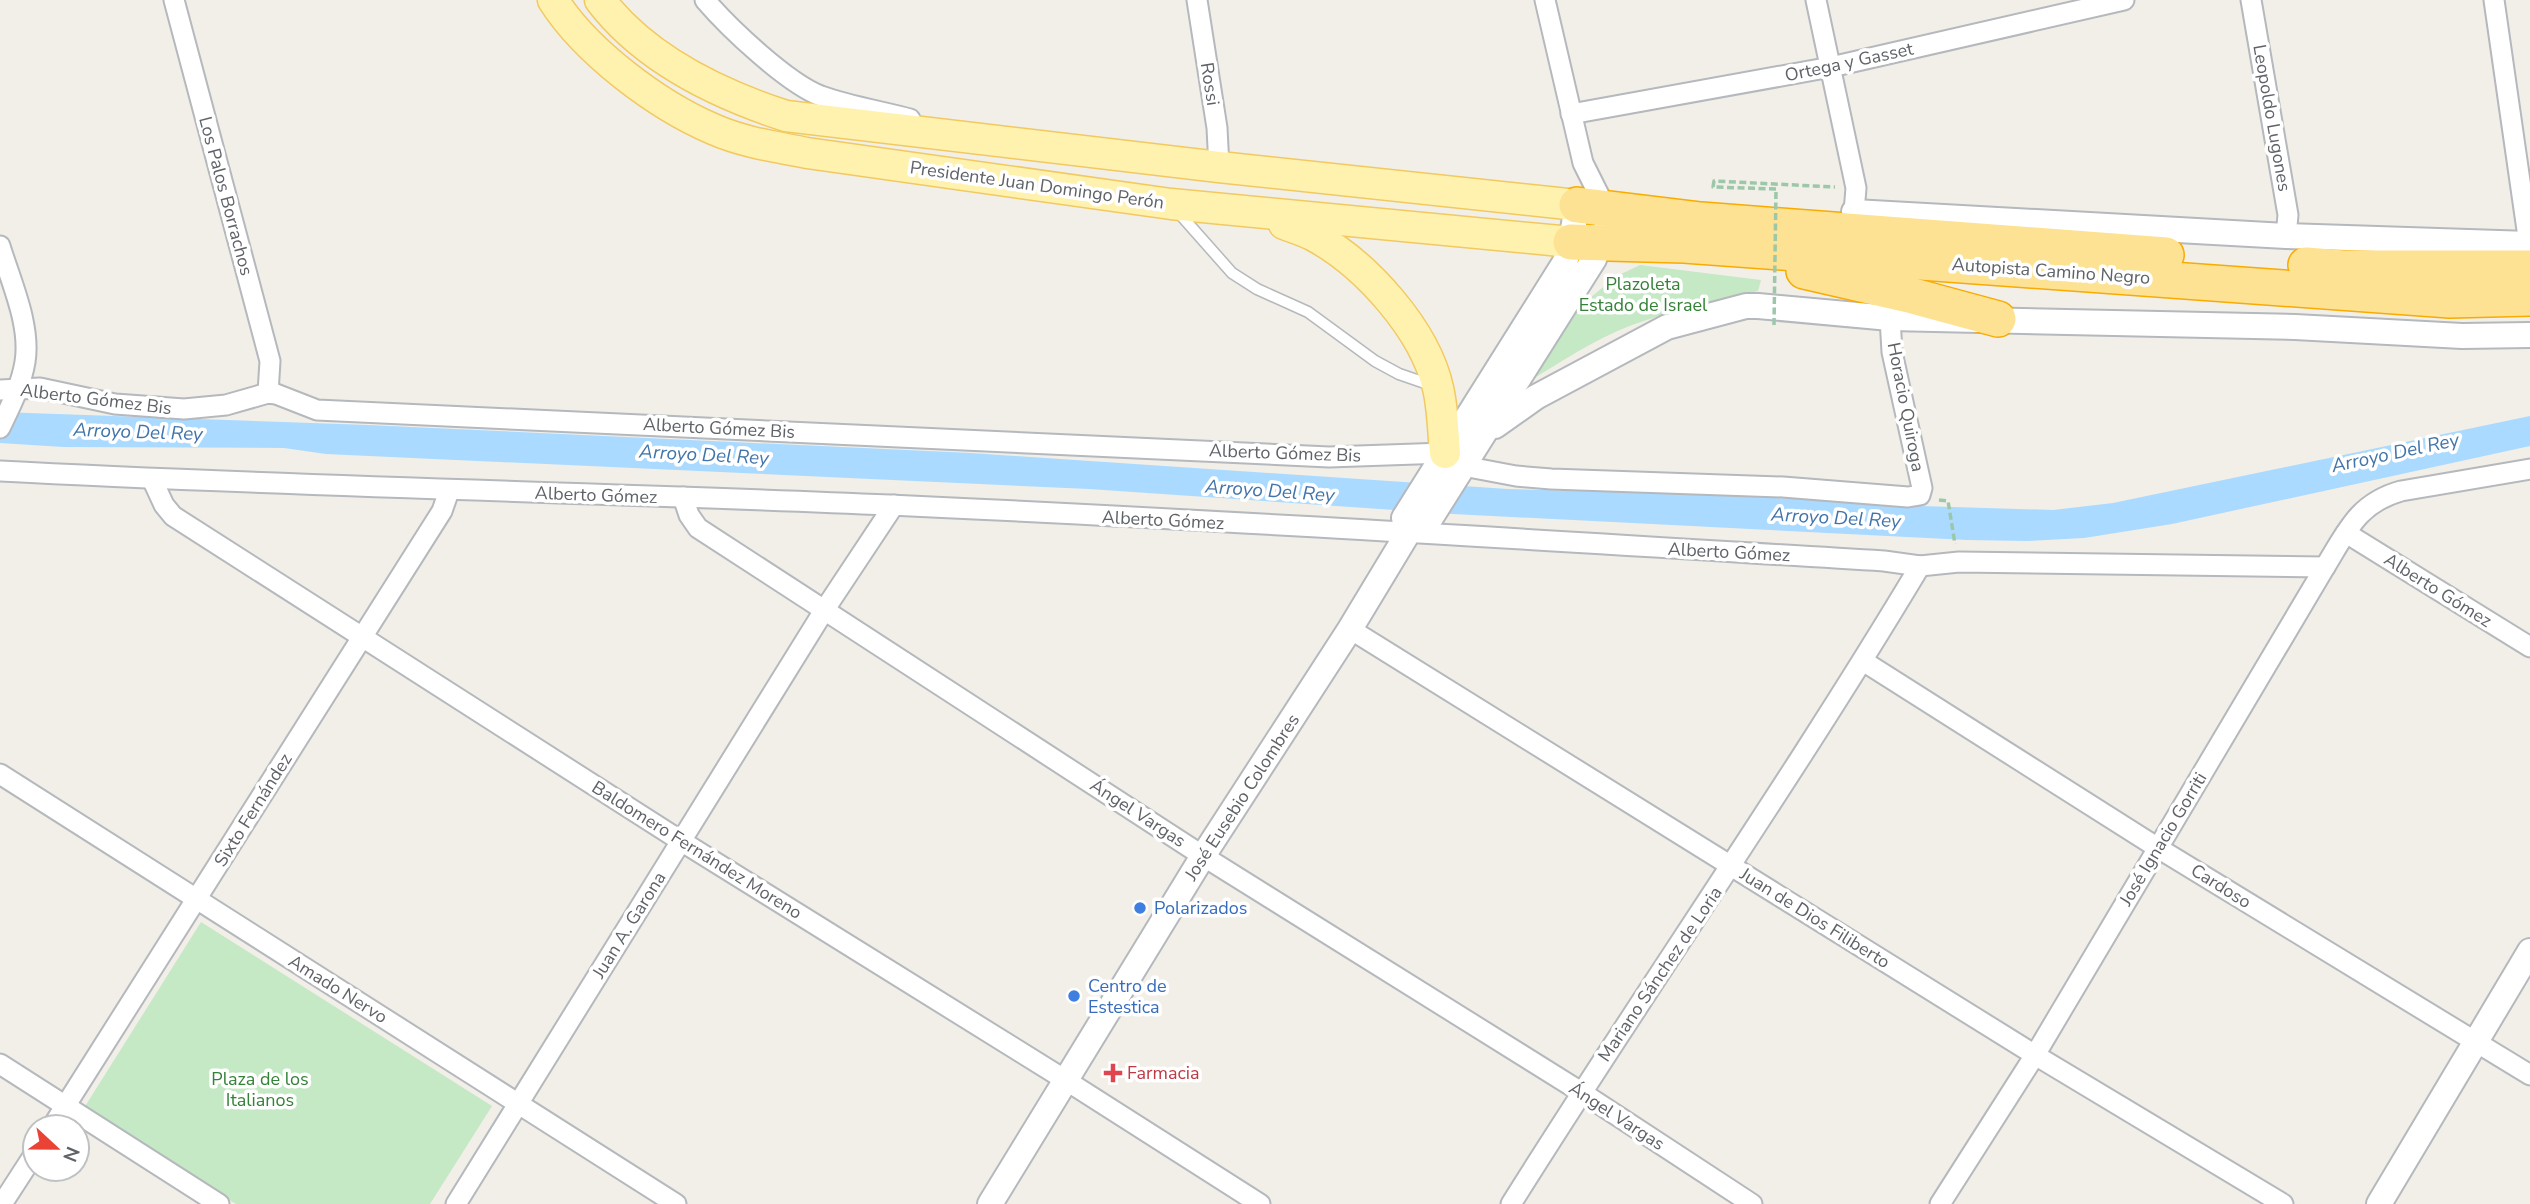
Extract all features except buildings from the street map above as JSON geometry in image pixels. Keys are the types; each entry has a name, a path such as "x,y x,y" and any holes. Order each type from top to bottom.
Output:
{"highway":[{"path":"1692,232 1747,208 1855,200"},
{"name":"Autopista Camino Negro","path":"1589,224 2450,300 2530,298"},
{"name":"Autopista Camino Negro","path":"1692,232 2343,268 2530,252"},
{"path":"1692,232 1833,277 1998,319"}],"main road":[{"name":"Presidente Juan Domingo Perón","path":"553,0 564,18 595,51 655,95 714,130 763,144 807,153 1257,214 1589,224"},
{"name":"Presidente Juan Domingo Perón","path":"600,0 632,36 678,67 753,105 786,116 1219,167 1589,224"},
{"path":"1257,214 1313,235 1356,267 1394,303 1421,340 1438,387 1449,468"}],"street":[{"name":"Los Palos Borrachos","path":"174,0 270,361 268,393"},
{"path":"705,0 786,77 821,96 999,142"},
{"name":"Rossi","path":"1197,0 1217,128 1219,167"},
{"path":"1545,0 1583,163 1589,224"},
{"path":"1816,0 1855,200 2286,236 2530,252 2494,0"},
{"name":"Ortega y Gasset","path":"1571,114 1831,67 2124,0"},
{"name":"Leopoldo Lugones","path":"2251,0 2288,215 2286,236"},
{"path":"1583,163 1589,224"},
{"name":"José Eusebio Colombres","path":"1406,525 1430,519 1449,468 1483,435 1589,224"},
{"name":"José Eusebio Colombres","path":"990,1204 1203,856 1350,629 1406,525 1449,468 1589,224"},
{"path":"0,246 23,324 25,359 9,389 0,428"},
{"path":"1483,435 1535,397 1667,327 1746,306 1890,318 2295,327 2462,336 2530,335"},
{"name":"Horacio Quiroga","path":"1890,318 1892,352 1922,488 1920,495"},
{"name":"Alberto Gómez Bis","path":"9,389 40,388 115,404 184,409 226,405 268,393 317,410 1329,457 1551,479 1783,487 1908,497 1920,495"},
{"name":"José Ignacio Gorriti","path":"1940,1204 2035,1055 2325,567 2363,509 2381,496 2401,491 2530,469"},
{"name":"Alberto Gómez","path":"0,471 449,491 683,497 1406,525 1884,561 1920,566 1959,562 2325,567"},
{"name":"Baldomero Fernández Moreno","path":"152,479 164,505 173,516 681,841 1260,1204"},
{"name":"Sixto Fernández","path":"61,1113 442,510 449,491"},
{"name":"Ángel Vargas","path":"683,497 689,515 698,527 1203,856 1581,1092 1752,1204"},
{"name":"Juan A. Garona","path":"456,1204 825,609 894,505"},
{"name":"Alberto Gómez","path":"2346,533 2530,647"},
{"name":"Mariano Sánchez de Loria","path":"1511,1204 1581,1092 1863,661 1920,566"},
{"name":"Juan de Dios Filiberto","path":"1350,629 2035,1055 2283,1204"},
{"name":"Cardoso","path":"1863,661 2158,848 2530,1075"},
{"name":"Amado Nervo","path":"0,774 676,1204"},
{"path":"2379,1204 2530,951"},
{"path":"0,1064 219,1204"},
{"path":"2,1204 21,1175"}],"lane":[{"path":"1171,204 1232,273 1257,289 1308,312 1375,361 1399,374 1438,387"}],"path":[{"path":"1773,325 1776,189 1713,187 1714,181 1778,183 1855,200"},
{"path":"1948,502 1955,544"}],"green space":[{"name":"Plazoleta Estado de Israel","path":"1640,265 1761,280 1758,291 1679,310 1604,337 1526,383 1580,306 1617,276"},
{"name":"Plaza de los Italianos","path":"201,922 492,1106 430,1204 236,1204 84,1108"}],"water":[{"name":"Arroyo Del Rey","path":"0,412 368,425 971,453 1508,489 1704,494 2053,510 2113,503 2530,416 2530,446 2172,524 2084,538 2027,541 1453,514 1089,489 326,454 284,448 63,447 0,443"}],"place":[{"name":"Polarizados","path":"1140,908"},
{"name":"Centro de Estestica","path":"1074,996"},
{"name":"Farmacia","path":"1113,1073"}]}
